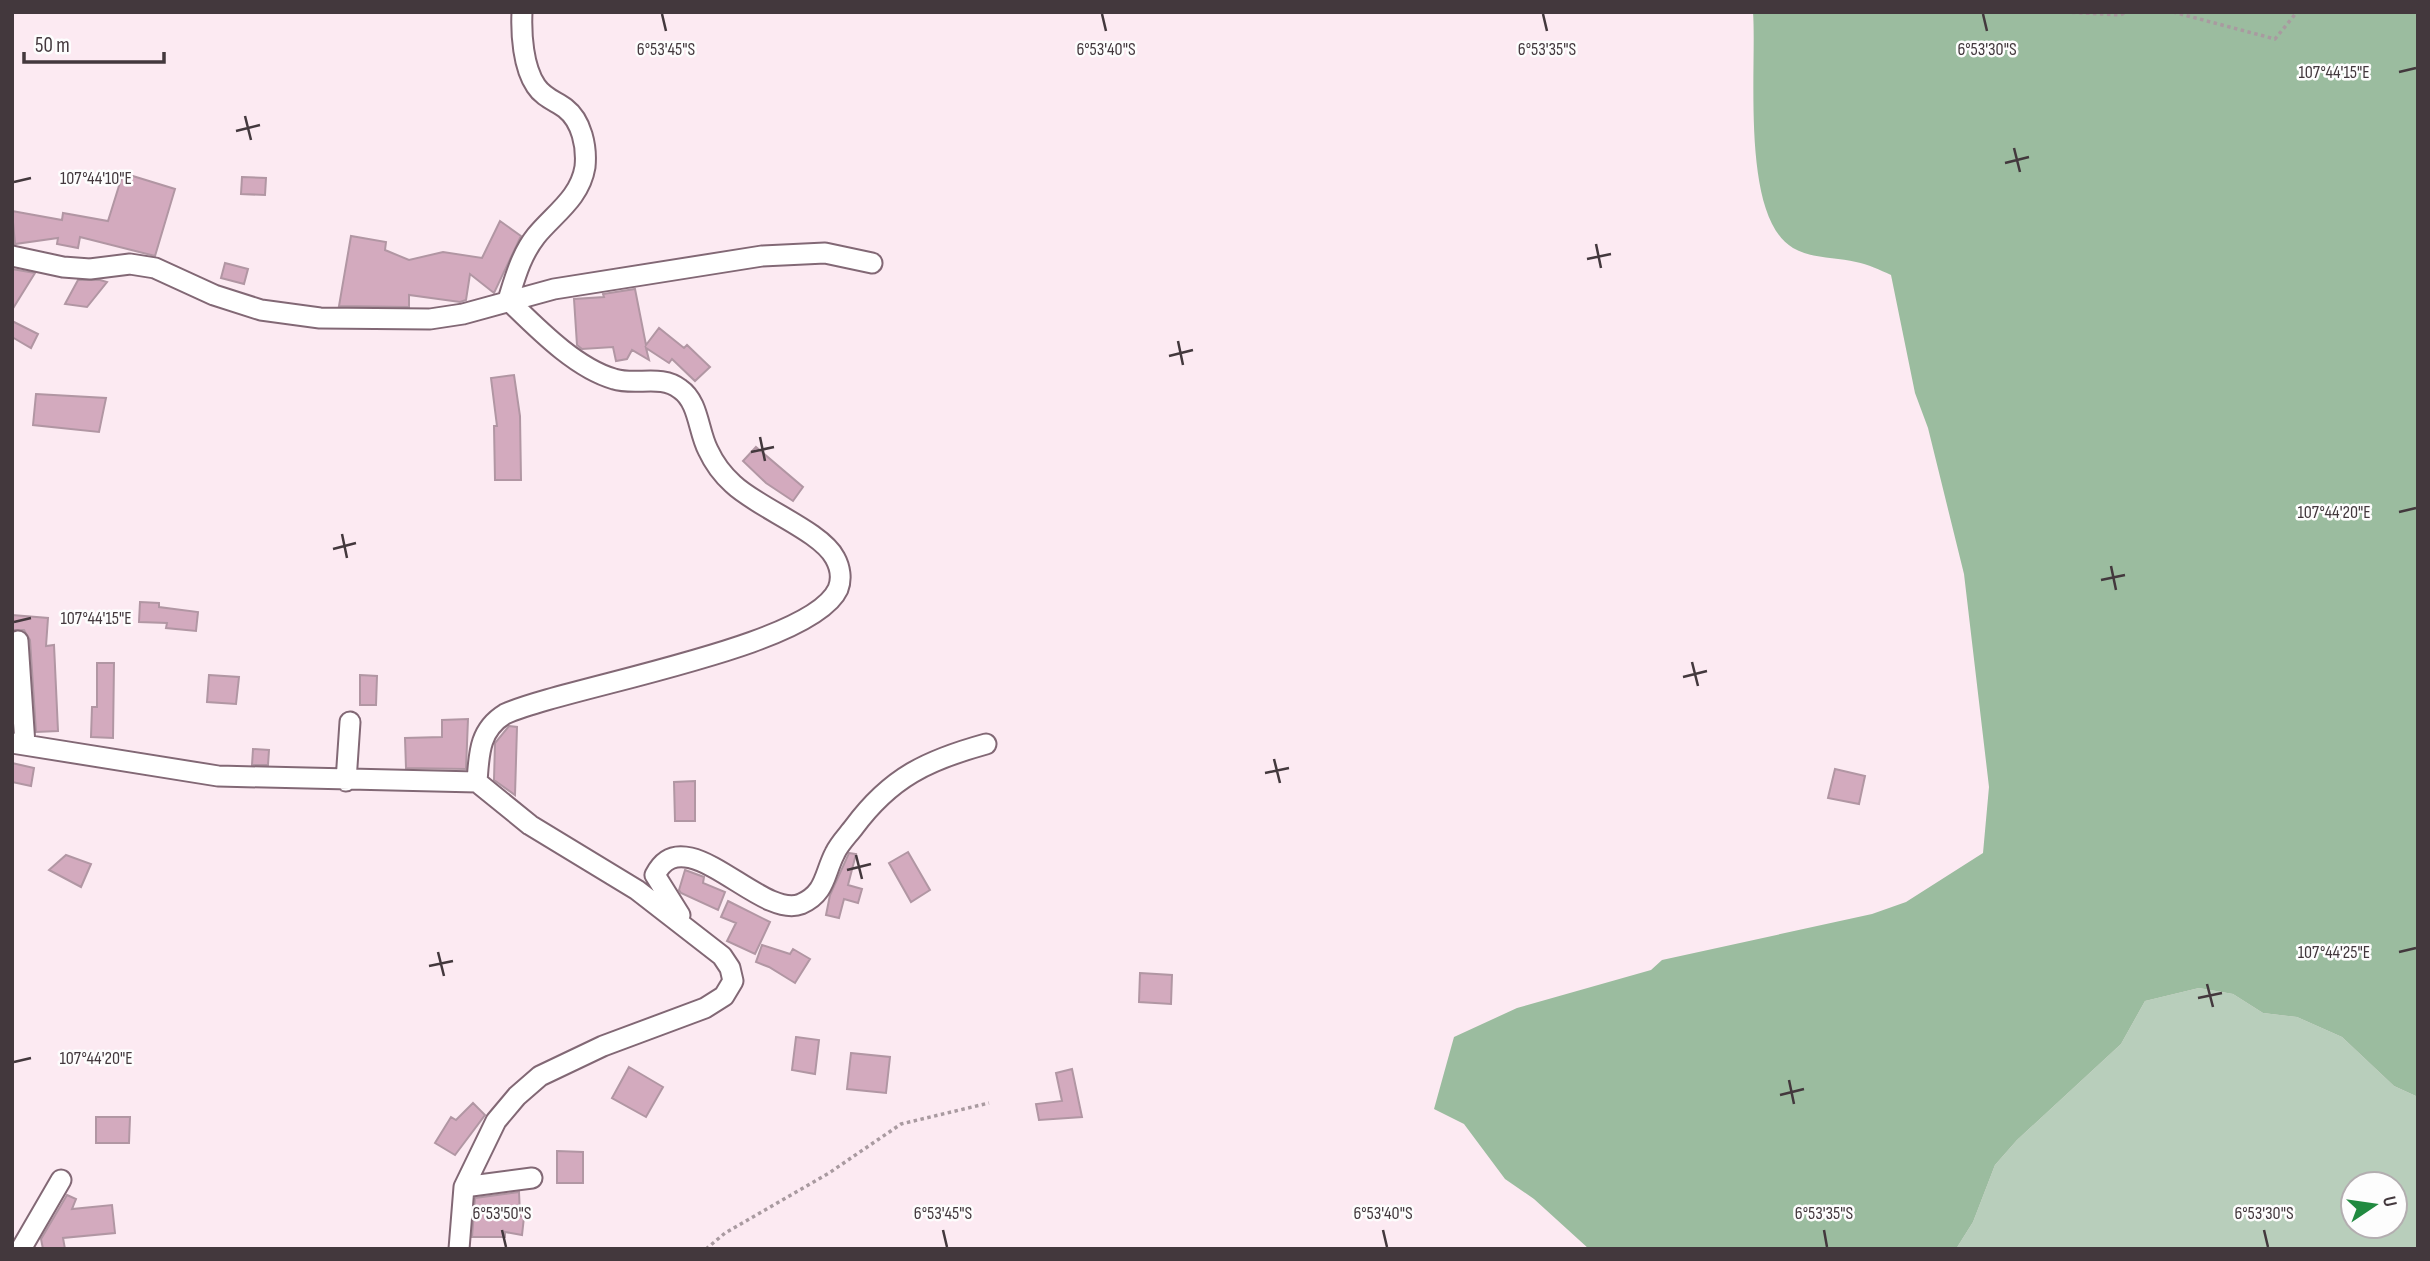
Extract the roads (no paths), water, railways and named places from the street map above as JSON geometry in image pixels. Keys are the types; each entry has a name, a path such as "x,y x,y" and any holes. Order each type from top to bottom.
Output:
{"street":[{"path":"508,300 525,255 535,238 572,198 585,166 584,142 573,116 544,96 531,76 523,42 522,12"},
{"path":"12,256 63,267 90,269 130,264 155,268 214,295 261,310 320,318 430,319 463,314 554,289 762,256 825,253 872,263"},
{"path":"477,782 482,740 491,722 505,714 664,670 744,644 805,618 833,596 840,581 837,561 830,550 764,508 719,470 707,449 693,404 684,391 672,383 624,381 600,373 554,343 508,300"},
{"path":"18,641 19,744 219,776 477,782 530,825 637,890 688,927 711,945 730,968 733,981 730,990 705,1008 603,1046 541,1076 505,1107 464,1187 459,1249"},
{"path":"346,781 350,722"},
{"path":"688,927 659,886 655,875 661,863 679,857 698,861 720,870 777,905 802,903 826,883 834,853 868,808 895,781 938,757 986,744"},
{"path":"464,1187 532,1178"},
{"path":"21,1249 61,1180"}]}
